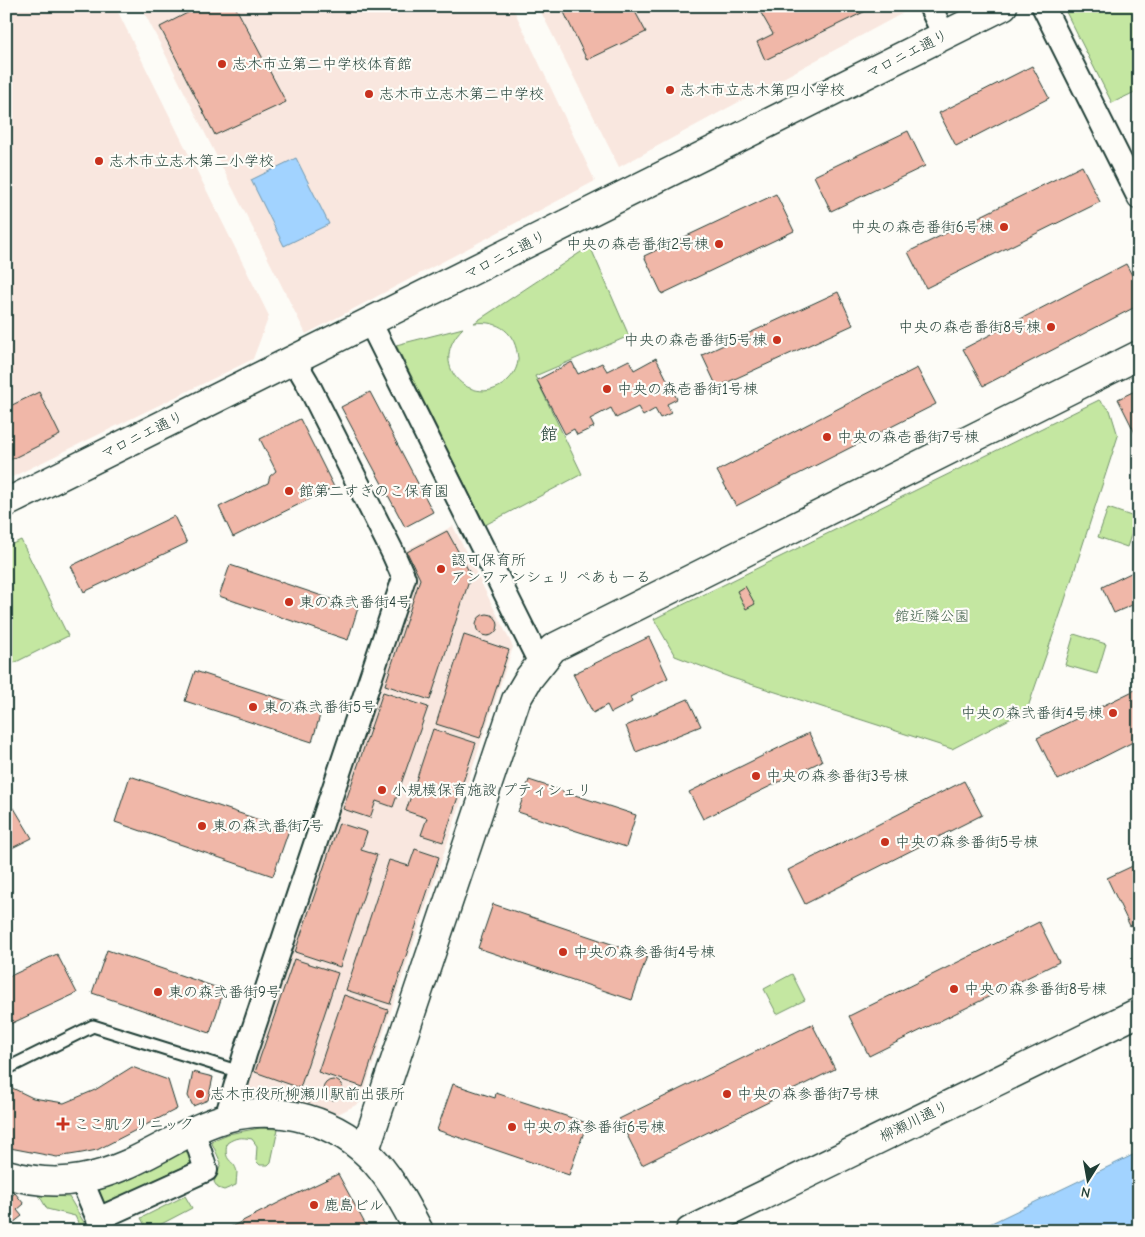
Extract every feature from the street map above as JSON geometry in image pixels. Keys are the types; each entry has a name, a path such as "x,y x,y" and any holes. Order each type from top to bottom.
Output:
{"street":[{"path":"930,6 944,35"},
{"name":"マロニエ通り","path":"6,503 1003,6"},
{"path":"1043,6 1139,198"},
{"path":"370,322 540,663"},
{"path":"365,1150 516,700 529,678 553,648 1139,355"},
{"path":"226,1118 404,578 388,542 294,360"},
{"name":"柳瀬川通り","path":"690,1231 1139,1012"},
{"path":"6,1174 43,1181 82,1179 112,1170 193,1130 226,1118 258,1113 297,1116 326,1126 365,1150 390,1179 419,1231"},
{"path":"82,1179 98,1219 206,1170 193,1130"}],"lane":[{"path":"6,1069 94,1026 240,1072"}],"shaded area":[{"name":"志木市立志木第二小学校","path":"6,6 115,6 269,316 253,359 6,480"},
{"name":"志木市立志木第二中学校","path":"141,6 512,6 595,181 306,334"},
{"name":"志木市立志木第四小学校","path":"538,6 900,6 903,13 619,167"},
{"path":"453,526 513,647 360,1103 338,1114 291,1099 248,1097 240,1090 414,571 404,551"}],"green space":[{"path":"1076,6 1139,6 1139,90 1112,103 1066,12"},
{"path":"590,246 629,336 535,376 582,474 485,525 396,345 463,328 452,343 449,357 452,370 459,381 470,388 483,391 496,388 509,379 514,372 518,362 517,350 510,335 505,330 491,324 474,323"},
{"name":"館近隣公園","path":"1099,400 1110,410 1118,436 1027,710 952,749 729,677 675,656 654,619"},
{"path":"1108,508 1137,518 1127,547 1098,537"},
{"path":"21,540 68,636 6,667 6,547"},
{"path":"1074,634 1106,644 1097,674 1065,665"},
{"path":"792,974 805,1000 777,1014 764,989"},
{"path":"260,1128 278,1129 271,1162 268,1165 260,1165 256,1161 257,1146 252,1139 242,1138 233,1140 227,1143 226,1154 236,1168 236,1185 224,1190 218,1188 214,1182 221,1163 211,1141 228,1134"},
{"path":"187,1146 196,1161 99,1206 91,1190"},
{"path":"39,1195 69,1197 89,1231 82,1231 75,1216 47,1209"},
{"path":"185,1196 192,1208 148,1231 141,1218"}],"water":[{"path":"296,158 329,224 284,246 251,180"},
{"path":"1139,1152 1139,1231 975,1231"}],"building":[{"name":"志木市立第二中学校体育館","path":"201,6 235,6 286,102 215,135 160,27"},
{"path":"561,6 632,6 646,32 587,60"},
{"path":"757,6 876,6 765,60 757,42 773,34"},
{"path":"1032,66 1049,98 956,146 939,113"},
{"path":"908,131 925,166 831,211 814,176"},
{"name":"中央の森壱番街6号棟","path":"1082,166 1100,202 926,288 908,252"},
{"name":"中央の森壱番街2号棟","path":"776,194 794,231 662,294 644,256"},
{"name":"中央の森壱番街8号棟","path":"1126,264 1139,288 1139,305 983,386 963,349"},
{"name":"中央の森壱番街5号棟","path":"838,292 853,325 717,387 702,355"},
{"name":"中央の森壱番街1号棟","path":"656,358 677,399 667,404 671,413 660,418 655,409 643,416 638,407 616,418 611,408 590,419 594,427 577,435 574,429 565,434 537,380 572,362 578,374 602,363 607,371 629,360 634,370"},
{"name":"中央の森壱番街7号棟","path":"917,368 936,404 736,506 717,471"},
{"path":"1139,389 1139,441 1118,399"},
{"path":"39,392 60,435 6,462 6,408"},
{"path":"370,392 433,512 405,527 341,407"},
{"path":"300,419 334,487 233,537 219,507 268,483 270,476 276,471 260,439"},
{"path":"174,516 187,543 84,592 71,566"},
{"path":"447,531 471,575 430,700 385,685 420,579 407,552"},
{"name":"東の森弐番街4号","path":"230,565 358,608 348,640 219,596"},
{"path":"1139,569 1139,602 1114,613 1102,587"},
{"path":"745,586 755,604 746,609 737,591"},
{"path":"487,614 495,617 498,625 495,633 487,636 479,633 476,625 479,617"},
{"path":"464,635 509,650 480,738 436,724"},
{"path":"649,637 668,678 630,697 632,702 611,713 607,705 593,713 573,674"},
{"name":"東の森弐番街5号","path":"195,671 321,712 312,742 185,701"},
{"name":"中央の森弐番街4号棟","path":"1139,688 1139,739 1058,780 1037,738"},
{"path":"383,692 428,707 393,807 376,801 370,818 343,809"},
{"path":"688,699 701,726 636,752 626,726"},
{"path":"433,729 476,743 443,842 421,835 427,818 406,811"},
{"name":"中央の森参番街3号棟","path":"809,733 822,761 703,819 689,792"},
{"name":"東の森弐番街7号","path":"130,776 289,830 273,876 115,822"},
{"path":"529,780 636,815 626,847 518,812"},
{"name":"中央の森参番街5号棟","path":"964,781 982,815 805,904 788,870"},
{"path":"14,808 32,838 6,851 6,812"},
{"path":"339,823 367,832 361,850 377,855 340,967 295,952"},
{"path":"415,849 439,857 390,1004 346,990 389,860 409,866"},
{"path":"1139,863 1139,922 1130,926 1107,878"},
{"name":"中央の森参番街4号棟","path":"493,904 647,956 632,1000 478,948"},
{"name":"中央の森参番街8号棟","path":"1039,922 1059,962 869,1056 849,1016"},
{"name":"東の森弐番街9号","path":"107,950 224,990 210,1033 92,993"},
{"path":"57,954 77,993 6,1026 6,978"},
{"path":"294,959 338,973 300,1088 255,1072"},
{"path":"344,995 388,1010 363,1087 318,1072"},
{"name":"中央の森参番街7号棟","path":"812,1024 835,1069 642,1165 619,1119"},
{"path":"132,1067 168,1080 177,1109 97,1150 57,1157 6,1146 6,1085 33,1098 64,1103 95,1090"},
{"name":"志木市役所柳瀬川駅前出張所","path":"193,1072 213,1077 208,1100 193,1106 188,1096"},
{"path":"333,1080 340,1083 343,1090 340,1097 333,1100 326,1097 323,1090 326,1083"},
{"name":"中央の森参番街6号棟","path":"453,1084 495,1098 496,1093 587,1123 569,1175 437,1130"},
{"name":"鹿島ビル","path":"338,1174 369,1231 223,1231 284,1200"},
{"path":"6,1193 10,1197 15,1193 24,1204 17,1210 22,1216 13,1223 6,1214"}],"place":[{"name":"志木市立第二中学校体育館","path":"222,64"},
{"name":"志木市立志木第四小学校","path":"670,90"},
{"name":"志木市立志木第二中学校","path":"369,94"},
{"name":"志木市立志木第二小学校","path":"99,161"},
{"name":"中央の森壱番街6号棟","path":"1004,227"},
{"name":"中央の森壱番街2号棟","path":"719,244"},
{"name":"中央の森壱番街8号棟","path":"1051,327"},
{"name":"中央の森壱番街5号棟","path":"777,340"},
{"name":"中央の森壱番街1号棟","path":"607,389"},
{"name":"中央の森壱番街7号棟","path":"827,437"},
{"name":"館第二すぎのこ保育園","path":"289,491"},
{"name":"認可保育所 アンファンシェリ ぺあもーる","path":"441,569"},
{"name":"東の森弐番街4号","path":"289,602"},
{"name":"東の森弐番街5号","path":"253,707"},
{"name":"中央の森弐番街4号棟","path":"1113,713"},
{"name":"中央の森参番街3号棟","path":"756,776"},
{"name":"小規模保育施設 プティシェリ","path":"382,790"},
{"name":"東の森弐番街7号","path":"202,826"},
{"name":"中央の森参番街5号棟","path":"885,842"},
{"name":"中央の森参番街4号棟","path":"563,952"},
{"name":"中央の森参番街8号棟","path":"954,989"},
{"name":"東の森弐番街9号","path":"158,992"},
{"name":"志木市役所柳瀬川駅前出張所","path":"200,1094"},
{"name":"中央の森参番街7号棟","path":"727,1094"},
{"name":"ここ肌クリニック","path":"63,1124"},
{"name":"中央の森参番街6号棟","path":"512,1127"},
{"name":"鹿島ビル","path":"314,1205"}],"district":[{"name":"館","path":"549,434"}]}
